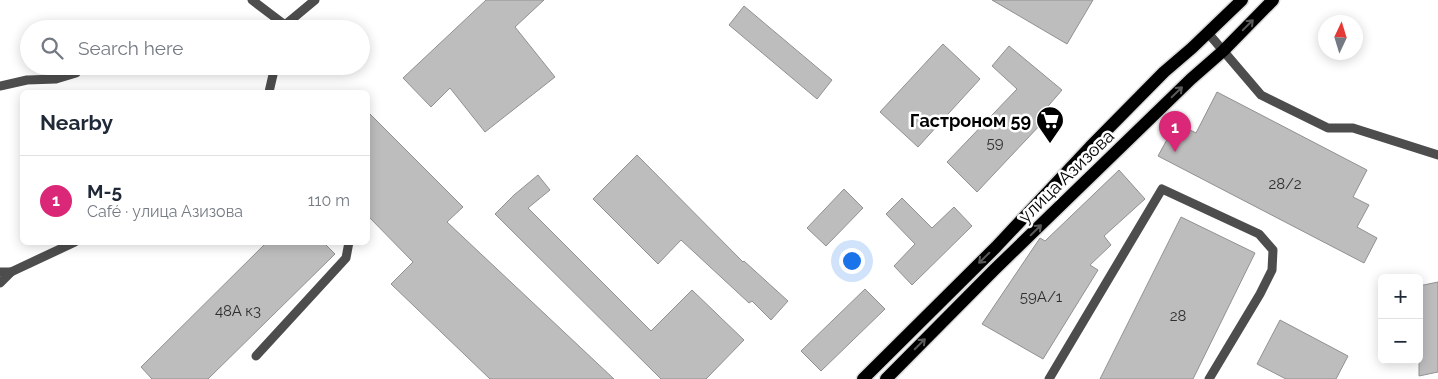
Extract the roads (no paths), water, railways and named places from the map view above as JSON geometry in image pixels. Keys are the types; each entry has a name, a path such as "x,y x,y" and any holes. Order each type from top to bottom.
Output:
{"main road":[{"name":"улица Азизова","path":"863,379 996,247 1157,79 1242,0"},
{"name":"улица Азизова","path":"886,379 994,270 1273,0"}],"street":[{"path":"252,0 276,20"},
{"path":"292,20 315,0"},
{"path":"1208,33 1261,95 1328,128 1353,128 1438,155"},
{"path":"0,86 27,80 56,79 69,75"},
{"path":"269,90 273,75"},
{"path":"1049,379 1162,189 1259,234 1273,250 1272,270 1260,294 1208,379"},
{"path":"0,283 11,272 69,245"},
{"path":"256,356 346,258 348,245"},
{"path":"0,272 11,272"}],"place":[{"name":"Гастроном 59","path":"1050,144"},
{"name":"М-5","path":"1175,152"}]}
